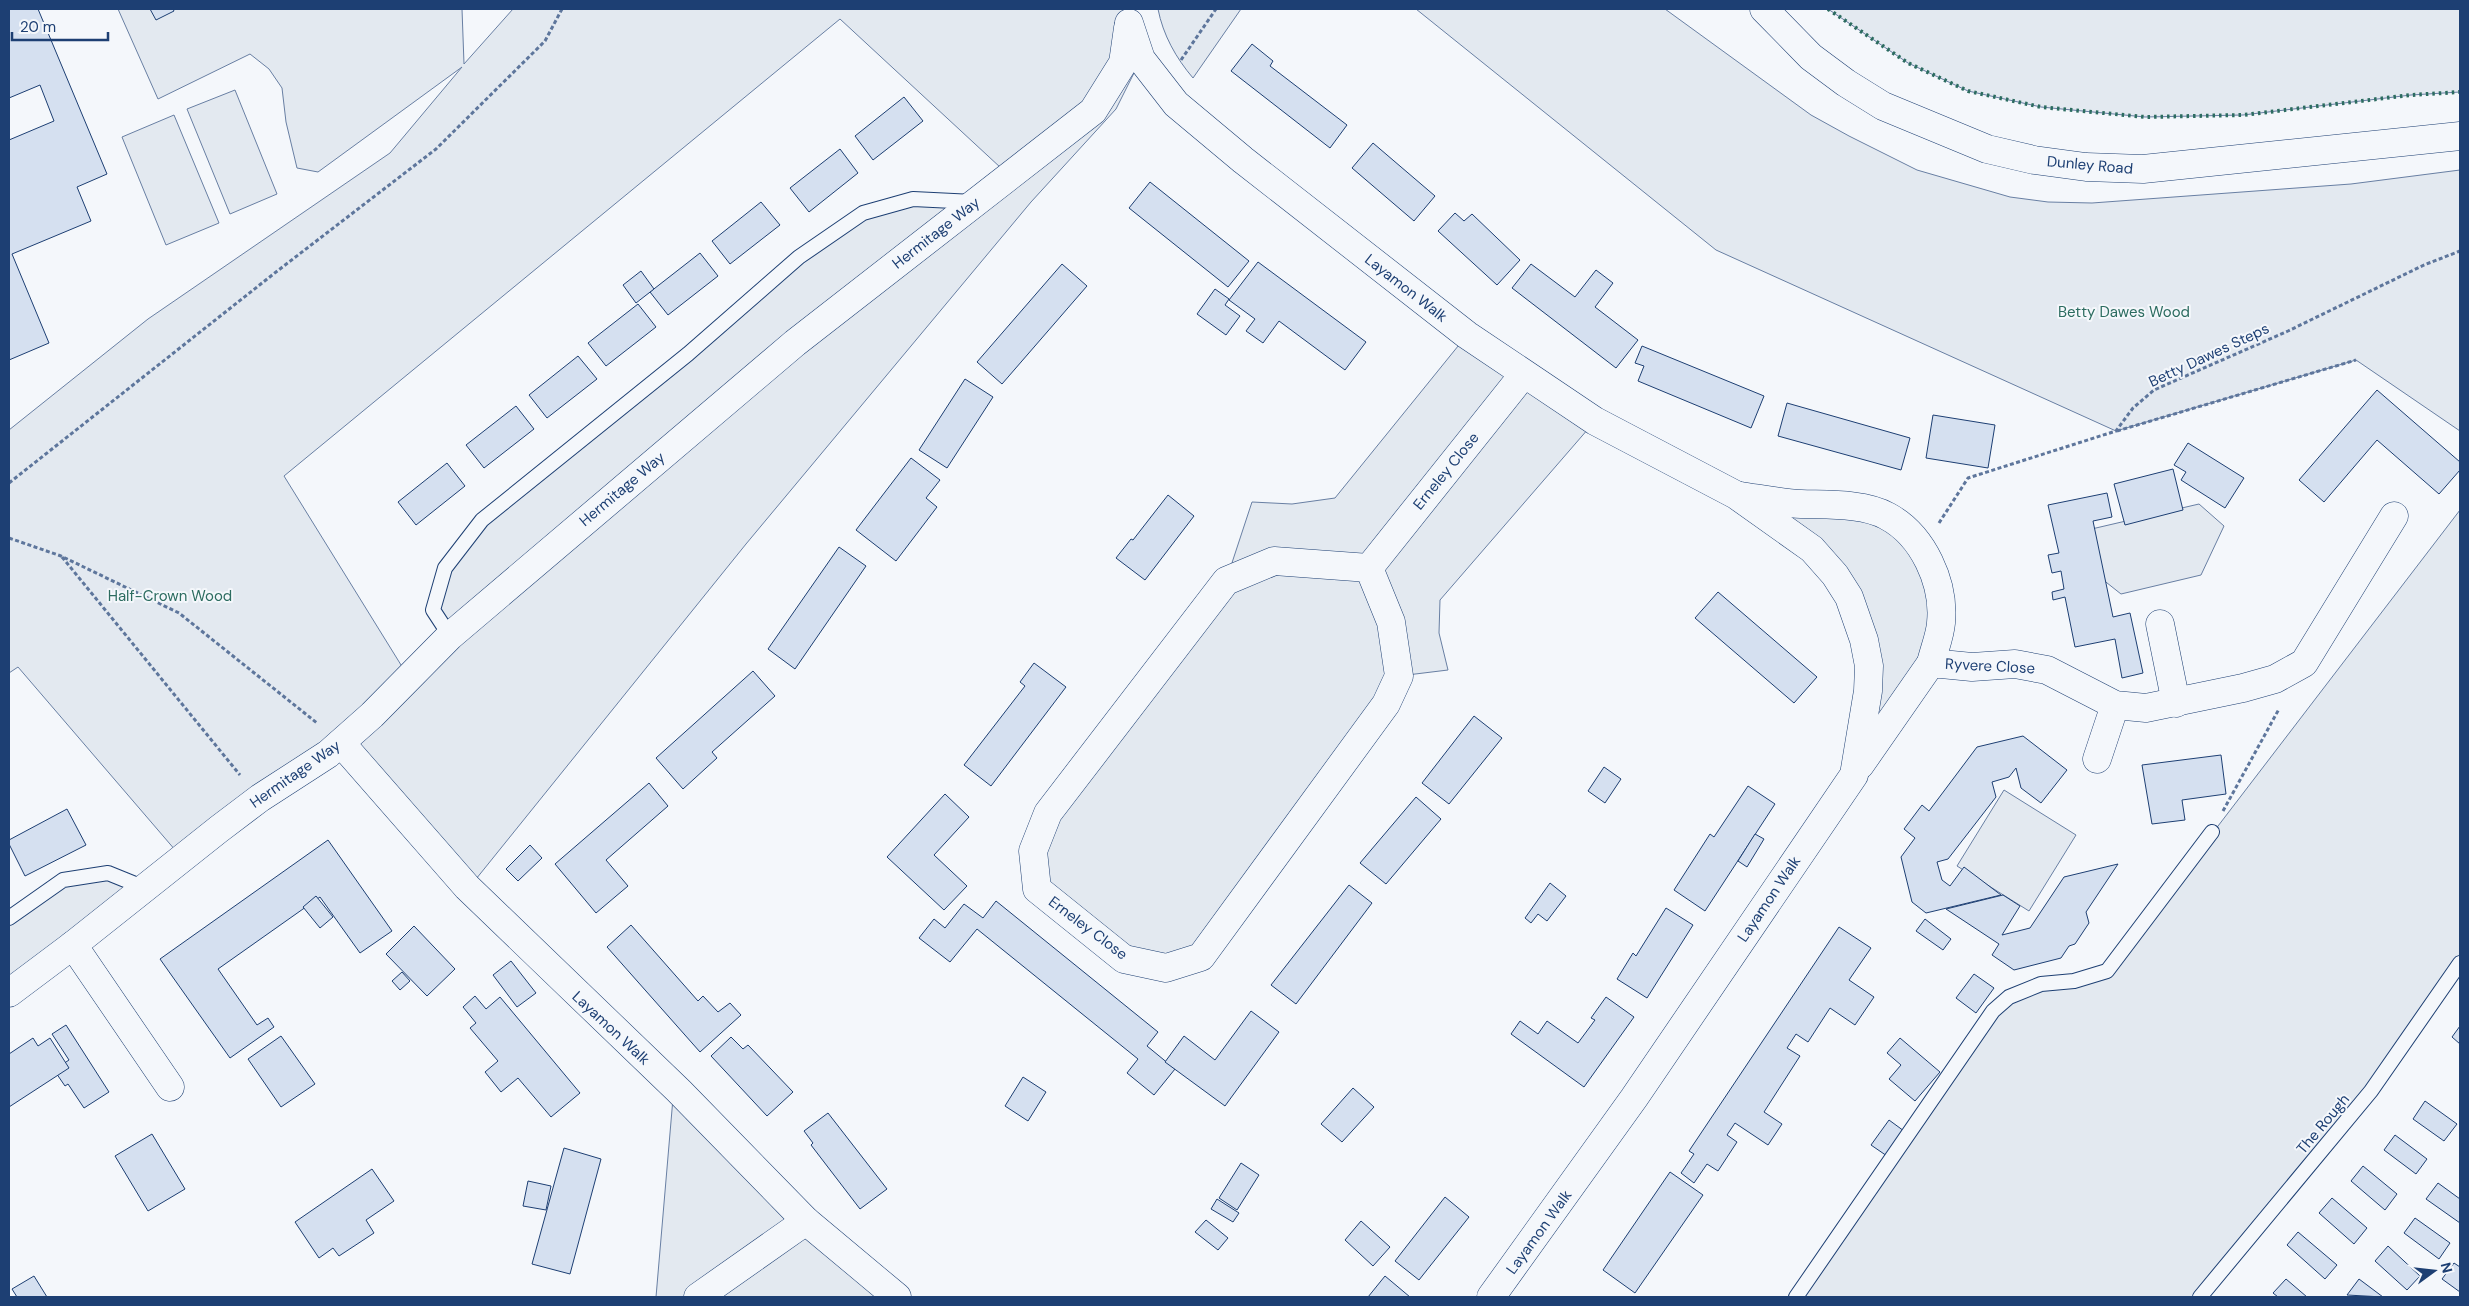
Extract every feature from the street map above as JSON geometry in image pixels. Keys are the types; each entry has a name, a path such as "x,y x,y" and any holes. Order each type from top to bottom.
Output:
{"street":[{"name":"Dunley Road","path":"1764,9 1811,57 1846,83 1883,106 1987,149 2042,161 2086,167 2143,169 2460,136"},
{"name":"Layamon Walk","path":"1128,16 1141,59 1176,104 1243,160 1466,335 1523,375 1595,422 1736,495 1812,549 1835,575 1849,597 1864,640 1869,666 1864,723 1854,775 1634,1098 1491,1297"},
{"name":"Hermitage Way","path":"9,993 74,945 260,798 314,765 372,715 450,636 795,343 1093,111 1123,63 1128,16"},
{"name":"Erneley Close","path":"1370,568 1523,375"},
{"name":"Layamon Walk","path":"1736,495 1800,504 1843,504 1886,516 1912,535 1935,576 1940,600 1941,623 1931,663"},
{"name":"Ryvere Close","path":"1854,775 1931,663 1972,667 2014,664 2047,670 2115,705 2146,708 2243,688 2275,679 2304,663 2394,516"},
{"name":"Erneley Close","path":"1274,561 1370,568 1391,622 1399,676 1386,704 1201,957 1166,968 1124,960 1037,889 1033,851 1048,813 1226,581 1274,561"},
{"path":"2160,624 2176,703"},
{"path":"2097,759 2115,705"},
{"name":"Layamon Walk","path":"341,742 467,888 679,1092 806,1221 897,1297"},
{"path":"74,945 170,1087"},
{"path":"698,1297 806,1221"}],"lane":[{"path":"450,636 433,610 445,568 482,520 680,360 799,257 863,213 913,199 975,202"},
{"path":"1796,1297 1993,1011 2009,997 2041,984 2074,981 2107,971 2212,832"},
{"path":"9,918 62,880 108,873 145,888"},
{"name":"The Rough","path":"2200,1297 2371,1091 2460,963"}],"path":[{"path":"9,483 276,272 436,149 544,40 562,9"},
{"path":"1162,87 1216,9"},
{"name":"Betty Dawes Steps","path":"2116,431 2133,408 2154,390 2288,331 2424,265 2460,251"},
{"path":"1922,550 1968,478 2116,431 2356,360"},
{"path":"9,538 61,556 179,613 341,742"},
{"path":"61,556 260,798"},
{"path":"2212,832 2281,705"}],"green space":[{"name":"Half-Crown Wood","path":"118,9 462,9 464,64 513,9 1126,9 1141,59 1116,109 1031,202 746,544 472,884 341,743 182,858 18,667 9,673 9,430 148,319 390,153 462,67 318,172 297,168 286,122 282,88 269,69 250,54 158,99","holes":["840,19 1001,168 975,202 913,199 863,213 482,520 445,568 433,610 450,636 406,673 284,476"]},
{"path":"1158,9 1241,9 1193,78 1171,46 1163,28"},
{"name":"Betty Dawes Wood","path":"1416,9 1665,9 1811,115 1849,136 1917,170 2010,197 2048,202 2092,203 2351,184 2460,170 2460,431 2356,360 2116,431 1716,250"},
{"path":"1828,9 2460,9 2460,92 2411,95 2243,115 2145,117 2041,107 1968,91 1908,63"},
{"path":"235,90 277,194 230,214 187,109"},
{"path":"174,115 219,223 166,245 122,137"},
{"path":"1467,335 1595,421 1440,600 1439,633 1448,670 1399,676 1201,957 1166,968 1037,889 1048,813 1226,581 1252,502 1292,504 1335,498"},
{"path":"1736,495 1886,516 1935,576 1931,663 1863,731 1849,597"},
{"path":"2199,504 2224,526 2201,575 2121,594 2092,571 2083,531"},
{"path":"2460,510 2460,963 2371,1091 2200,1297 1796,1297 2009,997 2107,971"},
{"path":"2004,790 2076,835 2029,911 1957,866"},
{"path":"108,873 145,888 9,993 9,918 63,880"},
{"path":"673,1098 892,1297 656,1297"}],"building":[{"path":"9,9 38,9 107,174 77,187 91,221 12,254 49,343 9,360 9,140 54,121 40,85 9,98"},
{"path":"150,9 173,9 174,11 156,20"},
{"path":"1252,44 1273,61 1270,66 1347,125 1330,148 1231,71"},
{"path":"904,97 923,121 873,160 855,136"},
{"path":"1373,143 1435,196 1414,221 1352,168"},
{"path":"840,149 858,173 809,212 790,188"},
{"path":"1150,182 1249,261 1228,287 1129,208"},
{"path":"761,202 780,225 730,264 712,241"},
{"path":"1455,213 1464,221 1472,214 1520,260 1497,285 1438,231"},
{"path":"700,253 718,276 668,315 650,292"},
{"path":"1258,262 1366,342 1345,370 1279,321 1263,343 1246,331 1255,319 1229,300"},
{"path":"1062,264 1087,286 1002,384 977,362"},
{"path":"1531,264 1575,297 1596,270 1613,283 1595,307 1638,340 1616,368 1512,288"},
{"path":"641,271 654,289 636,303 623,285"},
{"path":"1215,289 1229,299 1225,305 1240,316 1226,335 1197,314"},
{"path":"638,304 656,327 606,366 588,343"},
{"path":"1642,346 1764,396 1751,428 1638,381 1644,366 1635,363"},
{"path":"578,356 597,379 547,418 529,395"},
{"path":"965,379 993,397 947,468 919,450"},
{"path":"2377,390 2460,462 2460,470 2439,494 2377,440 2324,502 2299,480"},
{"path":"1787,403 1910,438 1901,470 1778,436"},
{"path":"516,406 534,429 484,468 466,445"},
{"path":"1933,415 1995,425 1988,468 1926,458"},
{"path":"2188,443 2244,478 2225,508 2181,480 2186,472 2174,465"},
{"path":"911,458 940,480 926,498 937,507 896,561 856,530"},
{"path":"447,463 465,486 416,525 398,502"},
{"path":"2173,469 2183,510 2125,525 2114,484"},
{"path":"2107,493 2112,517 2093,521 2113,617 2130,613 2143,673 2122,678 2115,639 2075,647 2065,597 2053,600 2052,592 2064,589 2061,571 2052,573 2048,555 2059,553 2048,505"},
{"path":"1168,495 1194,516 1145,580 1116,558 1131,539 1133,540"},
{"path":"839,547 866,566 795,669 768,649"},
{"path":"1718,592 1817,677 1794,703 1695,618"},
{"path":"1034,663 1066,687 991,786 964,765 1025,686 1020,682"},
{"path":"753,671 775,696 712,752 717,758 683,789 656,758"},
{"path":"1474,716 1502,738 1449,804 1422,783"},
{"path":"2023,736 2067,770 2041,803 2021,788 2016,768 2009,777 1992,782 1996,797 1948,859 1937,862 1942,880 1950,886 1964,867 2001,895 1926,913 1912,902 1901,857 1915,838 1904,829 1922,805 1929,811 1977,747"},
{"path":"2221,755 2226,794 2182,800 2185,820 2152,824 2142,765"},
{"path":"1604,767 1621,779 1605,803 1588,791"},
{"path":"649,783 668,806 606,860 628,886 596,913 555,864"},
{"path":"1748,786 1775,804 1705,911 1674,890 1710,834 1714,837"},
{"path":"945,794 969,817 934,855 967,886 944,910 887,857"},
{"path":"1416,797 1441,819 1386,884 1360,863"},
{"path":"67,809 86,845 25,876 9,844 9,840"},
{"path":"1755,834 1764,839 1747,867 1738,861"},
{"path":"328,840 392,931 360,953 320,897 218,969 257,1025 268,1018 274,1027 230,1058 160,959"},
{"path":"530,845 542,858 518,881 506,869"},
{"path":"2118,864 2086,912 2089,923 2075,944 2069,946 2061,958 2014,970 1992,955 1999,944 1946,909 2003,895 2020,906 2002,935 2030,928 2064,877"},
{"path":"1550,883 1566,896 1547,921 1538,914 1531,923 1525,918"},
{"path":"1349,885 1372,903 1296,1004 1271,985"},
{"path":"316,896 333,917 320,928 303,907"},
{"path":"996,901 1158,1032 1147,1046 1175,1069 1154,1095 1127,1073 1138,1059 977,929 950,962 919,938 934,919 945,928 964,904 983,918"},
{"path":"1666,908 1693,925 1647,998 1617,979 1633,953 1636,956"},
{"path":"1925,919 1951,939 1943,950 1916,931"},
{"path":"631,925 698,1001 703,996 718,1012 730,1003 741,1015 700,1052 607,947"},
{"path":"414,926 455,969 427,996 386,954"},
{"path":"1839,927 1871,948 1849,980 1874,997 1855,1025 1830,1008 1808,1042 1796,1034 1787,1048 1800,1056 1764,1112 1782,1124 1768,1145 1735,1123 1727,1135 1737,1142 1718,1171 1707,1164 1694,1183 1681,1173 1694,1154 1689,1151"},
{"path":"511,961 536,993 517,1007 493,975"},
{"path":"402,972 410,981 400,990 392,981"},
{"path":"1974,974 1994,988 1976,1013 1956,998"},
{"path":"475,996 486,1009 500,997 580,1093 551,1117 518,1078 501,1092 485,1072 498,1061 470,1028 476,1023 463,1007"},
{"path":"1606,997 1634,1017 1584,1087 1511,1034 1520,1021 1538,1034 1547,1021 1578,1043 1595,1020 1591,1018"},
{"path":"1251,1011 1279,1032 1225,1106 1165,1062 1184,1036 1215,1060"},
{"path":"66,1025 109,1092 84,1108 68,1084 65,1086 54,1070 69,1060 52,1034"},
{"path":"2460,1026 2460,1044 2452,1037"},
{"path":"281,1036 315,1084 281,1107 248,1059"},
{"path":"731,1037 743,1049 748,1045 793,1092 767,1116 711,1056"},
{"path":"33,1038 38,1046 50,1038 69,1068 9,1107 9,1054"},
{"path":"1900,1038 1940,1072 1915,1101 1889,1079 1901,1065 1887,1053"},
{"path":"1023,1077 1046,1092 1028,1121 1005,1106"},
{"path":"1353,1088 1374,1107 1342,1142 1321,1124"},
{"path":"2425,1101 2457,1124 2444,1141 2413,1119"},
{"path":"828,1113 887,1189 860,1209 811,1145 813,1143 804,1131"},
{"path":"1889,1120 1904,1131 1887,1156 1871,1145"},
{"path":"152,1134 185,1189 148,1211 115,1156"},
{"path":"2395,1135 2427,1159 2416,1174 2384,1150"},
{"path":"564,1148 601,1159 570,1274 532,1264"},
{"path":"1241,1163 1259,1175 1237,1210 1219,1198"},
{"path":"2363,1166 2397,1194 2385,1210 2351,1181"},
{"path":"372,1169 394,1201 366,1220 374,1233 339,1256 333,1248 319,1258 295,1222"},
{"path":"1670,1172 1703,1195 1635,1293 1603,1270"},
{"path":"528,1181 551,1186 546,1210 523,1206"},
{"path":"2438,1183 2460,1199 2460,1223 2426,1199"},
{"path":"1445,1197 1469,1217 1419,1280 1395,1261"},
{"path":"2332,1198 2367,1228 2354,1244 2319,1213"},
{"path":"1217,1199 1239,1213 1233,1222 1211,1209"},
{"path":"2415,1218 2450,1243 2439,1259 2404,1233"},
{"path":"1206,1220 1228,1238 1218,1250 1195,1232"},
{"path":"1361,1221 1390,1247 1373,1266 1345,1240"},
{"path":"2298,1232 2337,1265 2325,1279 2287,1245"},
{"path":"2388,1246 2420,1276 2407,1290 2375,1261"},
{"path":"2454,1263 2460,1267 2460,1292 2442,1279"},
{"path":"34,1276 47,1297 17,1297 12,1289"},
{"path":"1385,1276 1410,1297 1368,1297"},
{"path":"2286,1279 2307,1297 2278,1297 2273,1293"},
{"path":"2359,1279 2383,1297 2347,1295"}],"hedge":[{"path":"1828,9 1908,63 1968,91 2041,107 2145,117 2243,115 2411,95 2460,92"}]}
